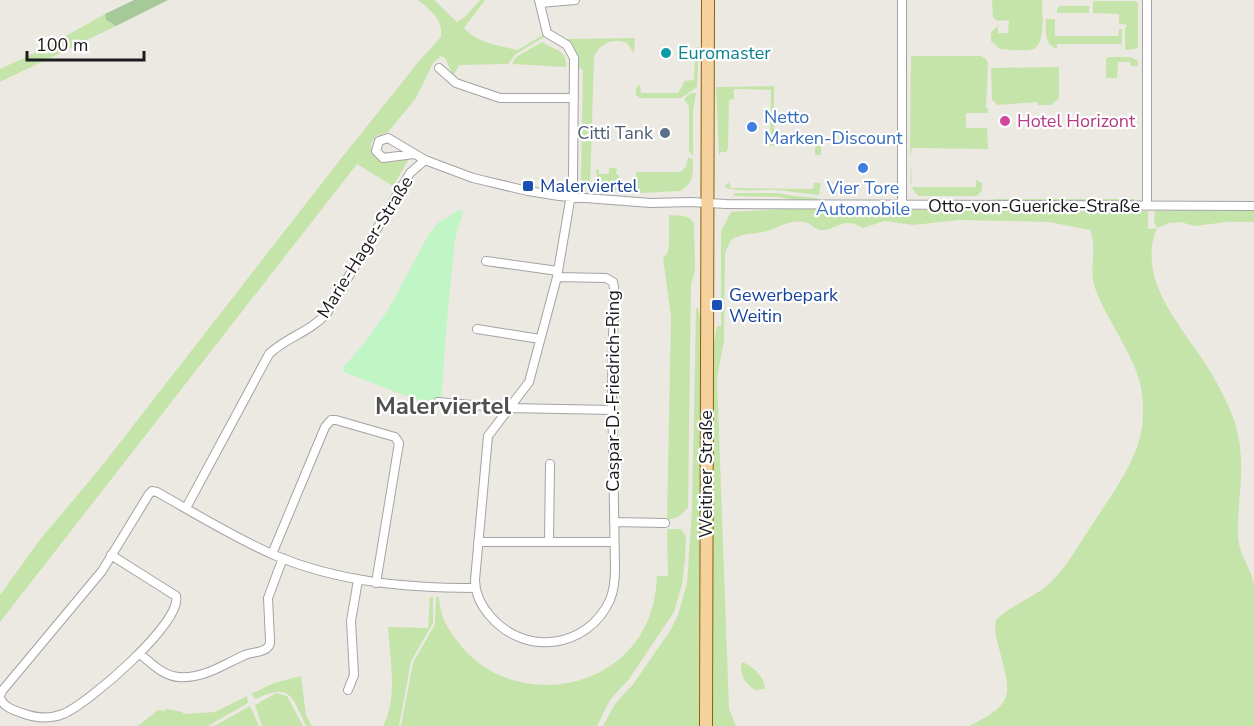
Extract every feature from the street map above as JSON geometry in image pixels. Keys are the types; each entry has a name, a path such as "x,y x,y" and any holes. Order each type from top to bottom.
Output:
{"main road":[{"name":"Weitiner Straße","path":"706,726 708,0"}],"street":[{"path":"111,555 176,596 175,607 140,654 100,690 71,710 61,715 48,717 31,716 4,705 0,697 102,571 111,555 149,494 152,491 224,531 272,554 333,574 407,587 475,588 487,443 492,429 529,382 557,274 571,197 574,58 567,45 547,33 539,1 575,0"},
{"path":"902,0 902,206"},
{"path":"1147,0 1147,206"},
{"path":"439,68 456,83 500,98 574,98"},
{"name":"Otto-von-Guericke-Straße","path":"414,154 473,178 506,186 571,197 651,203 1254,206"},
{"name":"Marie-Hager-Straße","path":"186,508 268,354 280,344 316,325 327,313 410,173 425,160"},
{"path":"486,261 557,274"},
{"name":"Caspar-D.-Friedrich-Ring","path":"475,588 486,611 495,621 520,638 548,643 573,637 595,622 611,598 614,583 613,282 606,278 557,274"},
{"path":"477,329 540,339"},
{"path":"438,402 508,408 613,410"},
{"path":"272,554 325,427 331,420 336,420 395,437 399,443 376,583"},
{"path":"549,542 550,464"},
{"path":"614,522 665,524"},
{"path":"478,542 614,542"},
{"path":"140,654 162,672 180,677 203,674 248,654 266,649 270,645 268,598 283,558"},
{"path":"348,690 354,675 351,621 358,580"}],"green space":[{"path":"134,0 168,0 116,26 106,20 105,14"},
{"path":"418,0 434,0 457,22 465,17 480,0 485,0 464,28 475,37 489,43 518,50 544,34 544,37 516,54 508,64 459,65 453,76 445,58 441,56 433,63 416,98 388,132 376,136 371,143 371,153 379,160 388,162 409,159 393,186 357,164 0,622 0,595 42,537 97,472 343,156 441,37 438,20"},
{"path":"992,0 1042,0 1042,35 1037,46 1025,50 1000,49 991,41 991,32 998,23 998,33 1008,33 1009,20 997,21 993,17"},
{"path":"1093,1 1134,1 1138,3 1138,47 1126,50 1125,29 1127,25 1119,23 1119,14 1093,13"},
{"path":"1060,6 1089,6 1089,13 1057,13"},
{"path":"105,14 106,20 116,26 0,82 0,69 41,50"},
{"path":"1046,19 1055,19 1055,36 1118,36 1119,29 1122,29 1122,49 1121,44 1057,44 1057,49 1047,40"},
{"path":"635,38 634,53 627,43 617,41 603,45 594,57 590,189 584,188 581,182 583,70 577,66 574,48 565,39"},
{"path":"542,42 562,53 566,67 512,64 516,57"},
{"path":"695,47 699,47 697,87 681,98 640,98 636,95 636,88 640,84 641,93 678,93 685,81 694,80"},
{"path":"981,56 986,59 988,63 986,108 988,108 988,113 966,113 966,128 987,128 988,149 912,148 910,156 911,57"},
{"path":"1108,57 1131,57 1138,61 1138,66 1131,66 1130,62 1118,62 1117,78 1106,78 1106,59"},
{"path":"1059,67 1059,98 1051,105 1038,105 1037,102 998,105 992,100 991,68"},
{"path":"774,86 774,143 818,144 821,147 821,155 815,155 815,146 770,146 771,90 734,89 734,99 729,100 728,148 726,152 721,152 719,155 716,87"},
{"path":"691,93 696,93 693,110 693,156 689,151 689,106 684,99"},
{"path":"688,158 693,159 693,173 685,188 680,191 639,193 636,186 636,172 681,172"},
{"path":"609,168 617,168 619,187 616,191 598,190 596,169 599,170 599,174 609,174"},
{"path":"976,180 982,183 982,190 977,196 919,196 912,187 976,187"},
{"path":"729,182 731,188 813,189 814,183 821,183 819,195 776,190 736,190 724,187"},
{"path":"735,193 777,193 818,198 815,201 780,197 733,196"},
{"path":"993,199 1135,200 1134,202 995,202"},
{"path":"783,209 1148,211 1148,229 1157,228 1152,247 1152,265 1156,283 1173,317 1217,383 1234,420 1238,435 1241,478 1238,537 1240,550 1254,585 1254,726 969,726 995,711 1006,696 1006,677 996,638 996,620 1046,587 1068,561 1132,460 1140,437 1143,410 1140,383 1136,371 1095,288 1090,230 1049,222 959,220 913,225 884,221 863,228 847,223 821,230 807,223 796,222 731,240 725,253 724,341 717,378 729,709 736,726 711,726 711,361 717,326 721,326 721,231 731,212"},
{"path":"459,210 463,212 455,239 441,405 409,397 344,372 343,368 388,310 428,236 438,223"},
{"path":"1155,211 1254,211 1254,222 1194,226 1181,222 1169,223 1157,228 1154,221"},
{"path":"669,215 686,217 694,223 695,269 691,285 688,508 678,517 667,520 671,317 663,257 667,254 669,246"},
{"path":"696,308 698,308 702,326 701,726 603,726 615,704 634,683 670,631 678,615 687,583 692,509"},
{"path":"667,529 681,529 686,536 682,584 674,612 629,679 610,700 597,726 401,726 413,663 435,624 436,597 439,597 445,621 458,642 476,661 499,675 523,683 549,685 575,681 599,672 621,657 639,637 652,608 657,576 668,576"},
{"path":"430,597 433,597 433,623 411,661 399,726 383,726 388,715 392,691 388,627 428,628"},
{"path":"743,662 758,673 765,689 755,690 746,682 742,673 741,664"},
{"path":"301,676 306,715 312,726 306,726 293,700 284,692 268,694 256,699 251,694 274,683"},
{"path":"276,693 287,696 303,726 262,726 255,705"},
{"path":"247,696 248,703 208,726 138,726 158,710 165,711 166,709 183,712 183,714 215,712"},
{"path":"250,706 259,726 214,726 216,725"}],"place":[{"name":"Euromaster","path":"666,53"},
{"name":"Hotel Horizont","path":"1005,121"},
{"name":"Netto Marken-Discount","path":"752,127"},
{"name":"Citti Tank","path":"665,133"},
{"name":"Vier Tore Automobile","path":"863,168"},
{"name":"Malerviertel","path":"528,186"},
{"name":"Gewerbepark Weitin","path":"717,305"}],"district":[{"name":"Malerviertel","path":"443,406"}]}
